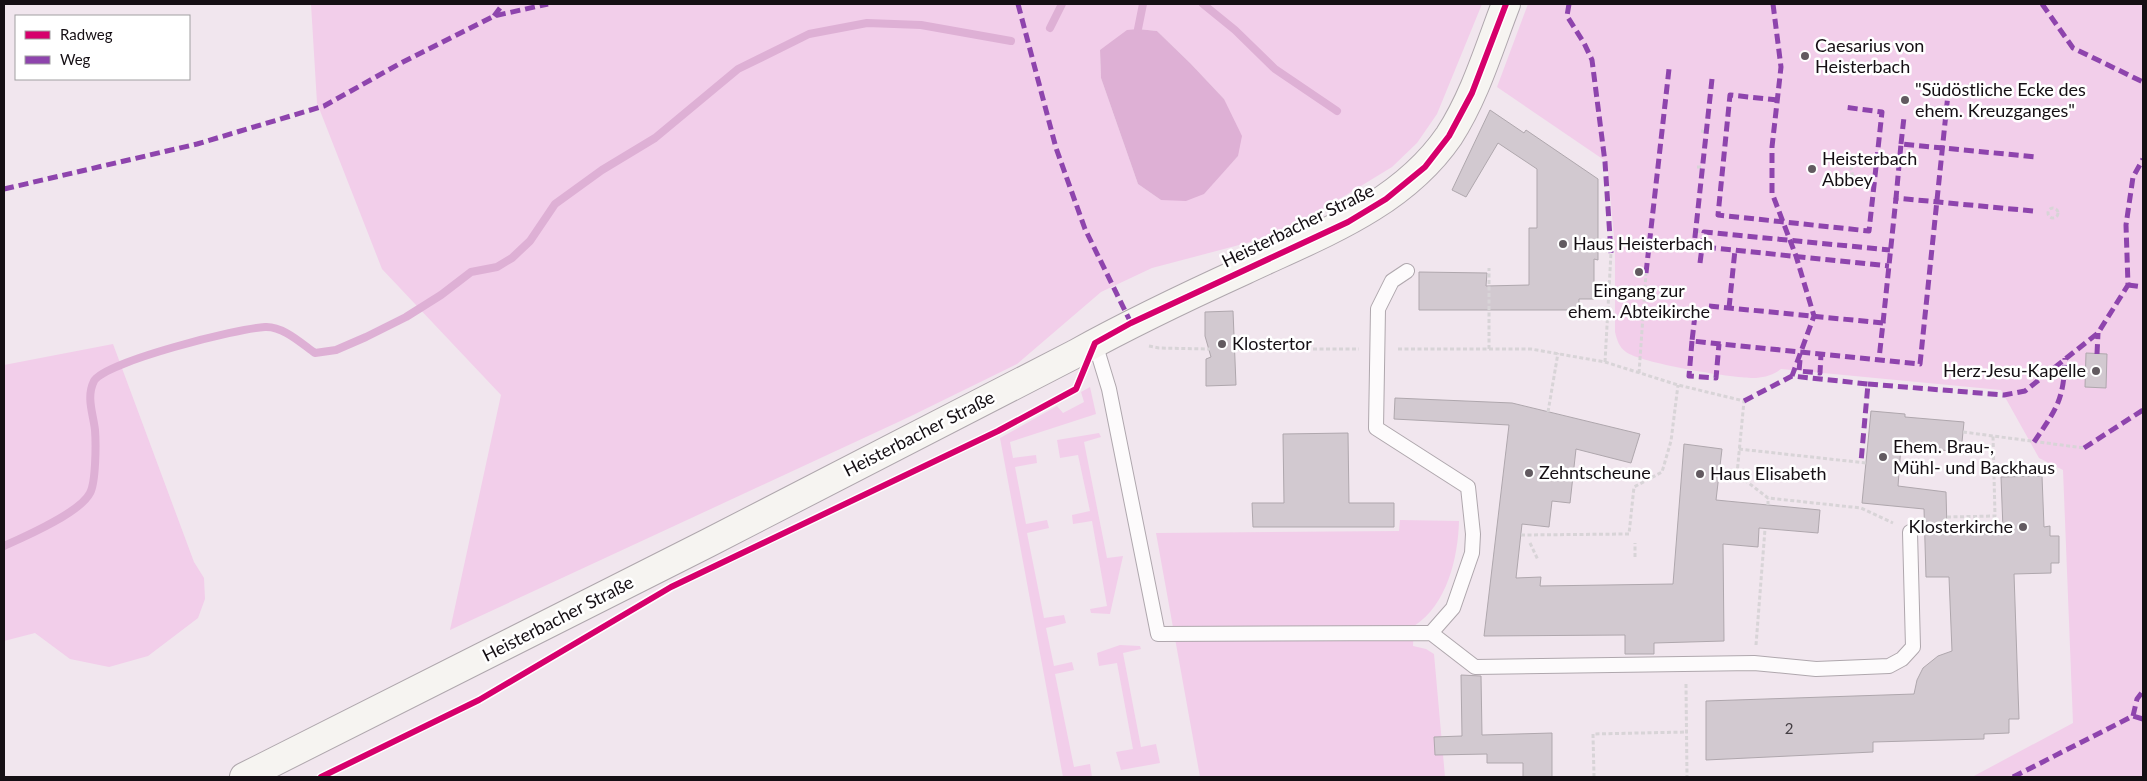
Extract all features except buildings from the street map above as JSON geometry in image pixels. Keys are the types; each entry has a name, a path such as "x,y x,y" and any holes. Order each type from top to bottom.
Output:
{"main road":[{"name":"Heisterbacher Straße","path":"244,777 699,548 1131,323 1348,222 1386,200 1425,167 1449,136 1472,93 1506,4"}],"lane":[{"path":"1407,271 1392,281 1378,309 1376,428 1468,487 1473,534 1472,553 1453,608 1431,633"},
{"path":"1095,343 1109,389 1158,634 1431,633 1474,667 1754,663 1816,669 1889,666 1902,659 1913,647 1910,532"}],"path":[{"path":"1701,131 1706,132"},
{"path":"1874,184 1863,186 1854,180 1851,170 1856,160 1866,156 1876,160"},
{"path":"1697,167 1702,167"},
{"path":"1696,231 1704,232"},
{"path":"1605,362 1611,253"},
{"path":"1489,268 1489,349"},
{"path":"1639,374 1646,273"},
{"path":"1131,323 1144,345 1159,348 1210,349"},
{"path":"1235,349 1531,348 1605,362 1678,385 1744,401 1737,474 1768,498 1861,508 1910,532"},
{"path":"1548,412 1558,353"},
{"path":"1521,535 1629,534 1634,487 1662,472 1671,441 1678,385"},
{"path":"1963,432 2084,448"},
{"path":"1946,517 1995,516 1993,436"},
{"path":"1738,449 1866,462"},
{"path":"1768,498 1768,505"},
{"path":"1754,663 1766,529"},
{"path":"1530,543 1538,560"},
{"path":"1635,543 1635,557"},
{"path":"1685,664 1687,777"},
{"path":"1594,777 1593,734 1687,732"}],"shaded area":[{"path":"311,4 1482,4 1437,114 1417,143 1392,167 1351,192 1281,234 1152,268 1101,292 1017,364 909,417 450,630 501,395 382,269 317,103","holes":["1138,29 1157,31 1224,99 1238,156 1221,174 1161,200 1138,184 1101,78 1100,50"]},
{"path":"1528,4 2143,4 2143,777 1972,777 2073,723 2063,470 2039,458 2001,390 1781,369 1760,378 1745,378 1649,361 1626,352 1622,348 1615,332 1615,247 1607,162 1497,87"},
{"path":"1127,30 1157,31 1191,64 1224,99 1242,136 1238,156 1204,194 1186,201 1161,200 1138,184 1101,78 1100,50"},
{"path":"113,344 194,562 204,578 205,599 198,618 148,656 109,667 70,659 35,633 4,641 4,365"},
{"path":"1090,387 1096,414 1010,442 1013,458 1036,455 1037,463 1015,467 1026,524 1047,520 1049,528 1027,533 1044,618 1064,615 1066,623 1046,628 1054,666 1072,662 1074,670 1055,674 1074,767 1090,764 1092,777 1063,777 1000,438 1057,406 1063,413 1084,402 1081,392"},
{"path":"1099,433 1101,437 1084,442 1107,558 1123,556 1110,614 1091,613 1090,609 1107,606 1092,521 1073,524 1072,515 1090,511 1078,455 1060,458 1057,440"},
{"path":"1400,520 1459,521 1456,550 1449,580 1435,606 1414,626 1413,646 1426,649 1434,654 1445,777 1200,777 1156,533 1399,531"},
{"path":"1120,645 1140,646 1141,649 1123,653 1141,747 1156,744 1160,763 1121,770 1116,752 1133,749 1117,663 1099,666 1097,653"}],"waterway":[{"path":"1050,28 1062,4"},
{"path":"1138,29 1143,4"},
{"path":"1203,4 1235,30 1275,69 1337,111"},
{"path":"4,546 64,516 84,501 90,493 94,472 95,444 90,393 94,381 103,373 173,347 229,333 265,327 272,327 285,332 315,353 336,350 366,337 406,317 441,295 471,272 497,267 512,258 530,241 555,204 602,170 655,138 738,69 809,34 867,23 921,25 1011,41"}],"marked path":[{"path":"494,16 503,4"},
{"path":"4,189 197,144 324,106 399,64 494,16 548,4"},
{"path":"1018,4 1056,148 1085,229 1131,323"},
{"path":"1569,4 1567,16 1592,60 1605,162 1611,253"},
{"path":"1773,4 1781,67 1772,147 1772,193 1796,256 1814,316 1792,376"},
{"path":"2042,4 2073,48 2143,82"},
{"path":"1646,273 1669,69"},
{"path":"1712,79 1694,246 1889,266"},
{"path":"1695,315 1692,341 1920,364 1948,94"},
{"path":"1778,100 1730,95 1718,215 1869,231 1882,112 1843,107"},
{"path":"1901,144 1904,117"},
{"path":"2033,211 1896,198 1901,144 2037,157"},
{"path":"1868,384 2004,395 2025,391 2098,333 2128,285 2126,225 2133,177 2143,159"},
{"path":"1883,323 1896,198"},
{"path":"1700,263 1704,232 1890,250"},
{"path":"1729,308 1735,250"},
{"path":"2128,285 2143,287"},
{"path":"1709,306 1883,323 1879,359"},
{"path":"2097,354 2098,333"},
{"path":"1692,341 1689,376 1716,378 1719,344"},
{"path":"1800,360 1799,371 1820,373 1821,354"},
{"path":"2034,442 2058,403 2063,384 2065,358"},
{"path":"1744,401 1792,376 1868,384 1861,462"},
{"path":"2084,448 2143,410"},
{"path":"2133,716 2137,699 2143,691"},
{"path":"2013,777 2133,716 2143,719"}],"cycle path":[{"path":"321,777 479,700 671,587 998,431 1076,389 1095,343 1131,323 1348,222 1386,199 1425,167 1449,136 1472,93 1506,4"}],"place":[{"name":"Caesarius von Heisterbach","path":"1805,56"},
{"name":"\"Südöstliche Ecke des ehem. Kreuzganges\"","path":"1905,100"},
{"name":"Heisterbach Abbey","path":"1812,169"},
{"name":"Haus Heisterbach","path":"1563,244"},
{"name":"Eingang zur ehem. Abteikirche","path":"1639,272"},
{"name":"Klostertor","path":"1222,344"},
{"name":"Herz-Jesu-Kapelle","path":"2096,371"},
{"name":"Ehem. Brau-, Mühl- und Backhaus","path":"1883,457"},
{"name":"Zehntscheune","path":"1529,473"},
{"name":"Haus Elisabeth","path":"1700,474"},
{"name":"Klosterkirche","path":"2023,527"}]}
